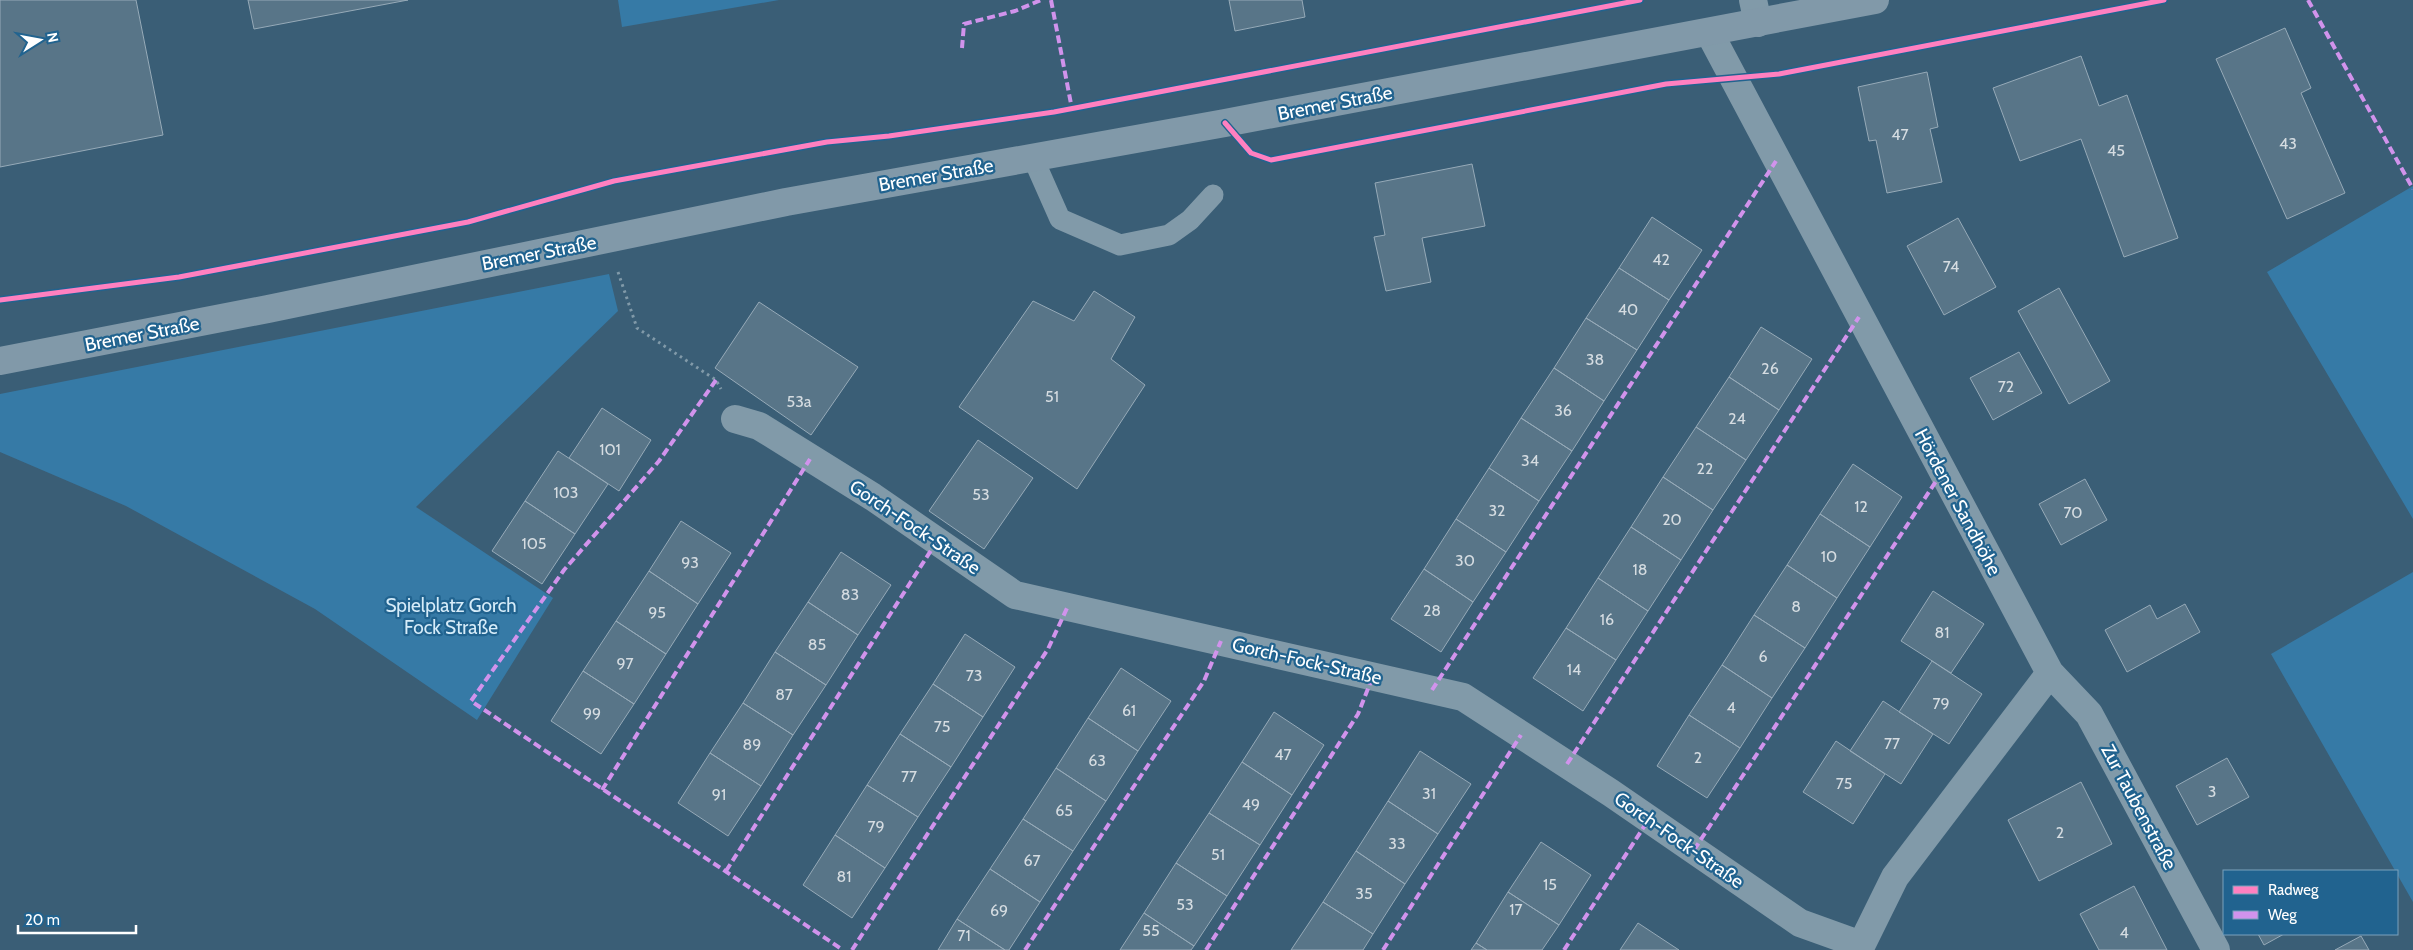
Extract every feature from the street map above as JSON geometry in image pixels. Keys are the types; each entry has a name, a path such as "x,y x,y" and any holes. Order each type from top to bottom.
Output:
{"main road":[{"name":"Bremer Straße","path":"0,361 607,240 786,202 1709,32 1756,11 1875,0"}],"street":[{"name":"Hördener Sandhöhe","path":"1709,32 2050,674"},
{"name":"Gorch-Fock-Straße","path":"735,419 759,426 873,497 1015,595 1463,697 1611,793 1800,923 1860,947"},
{"path":"1860,947 1895,877 2050,674"},
{"name":"Zur Taubenstraße","path":"2050,674 2089,714 2216,950"}],"lane":[{"path":"1032,158 1060,219 1120,245 1169,236 1190,220 1213,195"}],"path":[{"path":"607,240 638,328 716,380 735,419"}],"green space":[{"path":"618,0 779,0 622,27"},
{"path":"2413,186 2413,519 2267,272"},
{"name":"Spielplatz Gorch Fock Straße","path":"609,274 618,311 416,507 553,598 477,720 315,609 126,506 0,452 0,394"},
{"path":"2413,572 2413,902 2398,876 2398,870 2395,870 2271,654"}],"building":[{"path":"0,0 136,0 163,135 0,167"},
{"path":"248,0 408,0 254,29"},
{"path":"1229,0 1302,0 1305,17 1235,31"},
{"path":"2285,28 2311,88 2301,93 2345,193 2287,219 2216,59"},
{"path":"2081,56 2099,106 2127,95 2178,238 2124,257 2081,139 2020,161 1993,88"},
{"path":"1927,72 1938,127 1930,129 1942,182 1887,193 1876,140 1869,141 1858,87"},
{"path":"1472,164 1485,226 1422,238 1431,282 1386,291 1374,237 1385,235 1375,183"},
{"path":"1652,217 1702,250 1669,300 1619,268"},
{"path":"1958,218 1996,287 1944,315 1907,246"},
{"path":"1619,268 1669,300 1637,350 1586,318"},
{"path":"2059,288 2110,381 2069,404 2018,311"},
{"path":"1094,291 1135,317 1111,359 1145,385 1077,489 959,407 1033,301 1074,321"},
{"path":"759,302 858,367 811,435 715,368"},
{"path":"1586,318 1637,350 1604,401 1554,368"},
{"path":"1761,327 1812,359 1779,410 1729,377"},
{"path":"2019,352 2042,393 1993,420 1970,378"},
{"path":"1554,368 1604,401 1572,451 1521,418"},
{"path":"1729,377 1779,410 1746,460 1696,427"},
{"path":"602,408 651,440 619,491 569,458"},
{"path":"1521,418 1572,451 1539,501 1489,468"},
{"path":"1696,427 1746,460 1713,510 1663,477"},
{"path":"978,440 1033,478 984,549 929,511"},
{"path":"558,451 608,484 575,534 525,501"},
{"path":"1853,464 1902,497 1870,547 1820,514"},
{"path":"1489,468 1539,501 1506,552 1456,519"},
{"path":"1663,477 1713,510 1681,560 1631,527"},
{"path":"2085,479 2107,520 2061,545 2039,504"},
{"path":"525,501 575,534 542,584 492,551"},
{"path":"1820,514 1870,547 1837,598 1787,565"},
{"path":"1456,519 1506,552 1473,602 1424,569"},
{"path":"681,521 731,553 698,604 649,571"},
{"path":"1631,527 1681,560 1648,611 1598,578"},
{"path":"841,552 891,585 858,635 808,602"},
{"path":"1787,565 1837,598 1805,648 1754,615"},
{"path":"1424,569 1473,602 1441,652 1391,619"},
{"path":"649,571 698,604 666,654 616,621"},
{"path":"1598,578 1648,611 1616,660 1566,628"},
{"path":"1933,591 1984,624 1951,673 1901,641"},
{"path":"808,602 858,635 826,685 775,652"},
{"path":"2185,604 2200,632 2127,672 2105,630 2150,605 2157,619"},
{"path":"1754,615 1805,648 1772,698 1722,665"},
{"path":"616,621 666,654 634,704 583,671"},
{"path":"1566,628 1616,660 1583,711 1533,678"},
{"path":"965,634 1015,667 983,717 933,684"},
{"path":"775,652 826,685 793,735 743,703"},
{"path":"1932,661 1982,694 1949,744 1899,712"},
{"path":"1722,665 1772,698 1740,748 1689,715"},
{"path":"1121,668 1171,701 1138,751 1088,718"},
{"path":"583,671 634,704 601,754 551,721"},
{"path":"933,684 983,717 951,767 900,734"},
{"path":"1883,701 1933,734 1901,784 1850,751"},
{"path":"743,703 793,735 761,786 710,753"},
{"path":"1274,712 1324,745 1292,795 1242,762"},
{"path":"1689,715 1740,748 1707,798 1657,766"},
{"path":"1088,718 1138,751 1106,801 1056,768"},
{"path":"900,734 951,767 918,817 867,785"},
{"path":"1836,741 1885,774 1853,824 1803,792"},
{"path":"1420,751 1471,784 1438,834 1388,801"},
{"path":"710,753 761,786 728,836 678,803"},
{"path":"2227,758 2249,797 2197,825 2176,786"},
{"path":"1242,762 1292,795 1260,845 1209,813"},
{"path":"1056,768 1106,801 1073,851 1023,819"},
{"path":"2081,782 2112,844 2039,881 2008,820"},
{"path":"867,785 918,817 885,868 835,835"},
{"path":"1388,801 1438,834 1405,884 1356,851"},
{"path":"1209,813 1260,845 1227,896 1176,863"},
{"path":"1023,819 1073,851 1040,902 990,869"},
{"path":"835,835 885,868 852,918 803,885"},
{"path":"1541,842 1591,875 1559,925 1508,892"},
{"path":"1356,851 1405,884 1373,934 1323,902"},
{"path":"1176,863 1227,896 1194,946 1144,913"},
{"path":"990,869 1040,902 1009,950 1005,950 957,919"},
{"path":"2134,886 2167,950 2099,950 2080,914"},
{"path":"1508,892 1559,925 1542,950 1487,950 1476,943"},
{"path":"1323,902 1373,934 1363,950 1291,950"},
{"path":"1144,913 1194,946 1191,950 1120,950"},
{"path":"957,919 1005,950 938,950"},
{"path":"1638,923 1679,950 1620,950"},
{"path":"2259,935 2282,935 2264,945"},
{"path":"2361,936 2369,950 2335,950"},
{"path":"1476,943 1487,950 1471,950"}],"marked path":[{"path":"962,48 964,24 1015,11 1041,0"},
{"path":"1051,0 1072,109"},
{"path":"2308,0 2413,189"},
{"path":"1432,690 1776,161"},
{"path":"1567,764 1859,317"},
{"path":"716,380 659,461 564,570 471,701 843,950"},
{"path":"602,790 810,459"},
{"path":"1694,850 1942,472"},
{"path":"726,871 937,541"},
{"path":"852,950 1048,649 1068,606"},
{"path":"1025,950 1204,681 1221,641"},
{"path":"1206,950 1358,714 1373,676"},
{"path":"1383,950 1521,735"},
{"path":"1564,950 1649,819"}],"cycle path":[{"path":"0,300 179,277 468,222 614,181 827,142 889,136 1054,112 1640,0"},
{"path":"1225,123 1251,153 1271,160 1666,84 1779,74 2164,0"}]}
